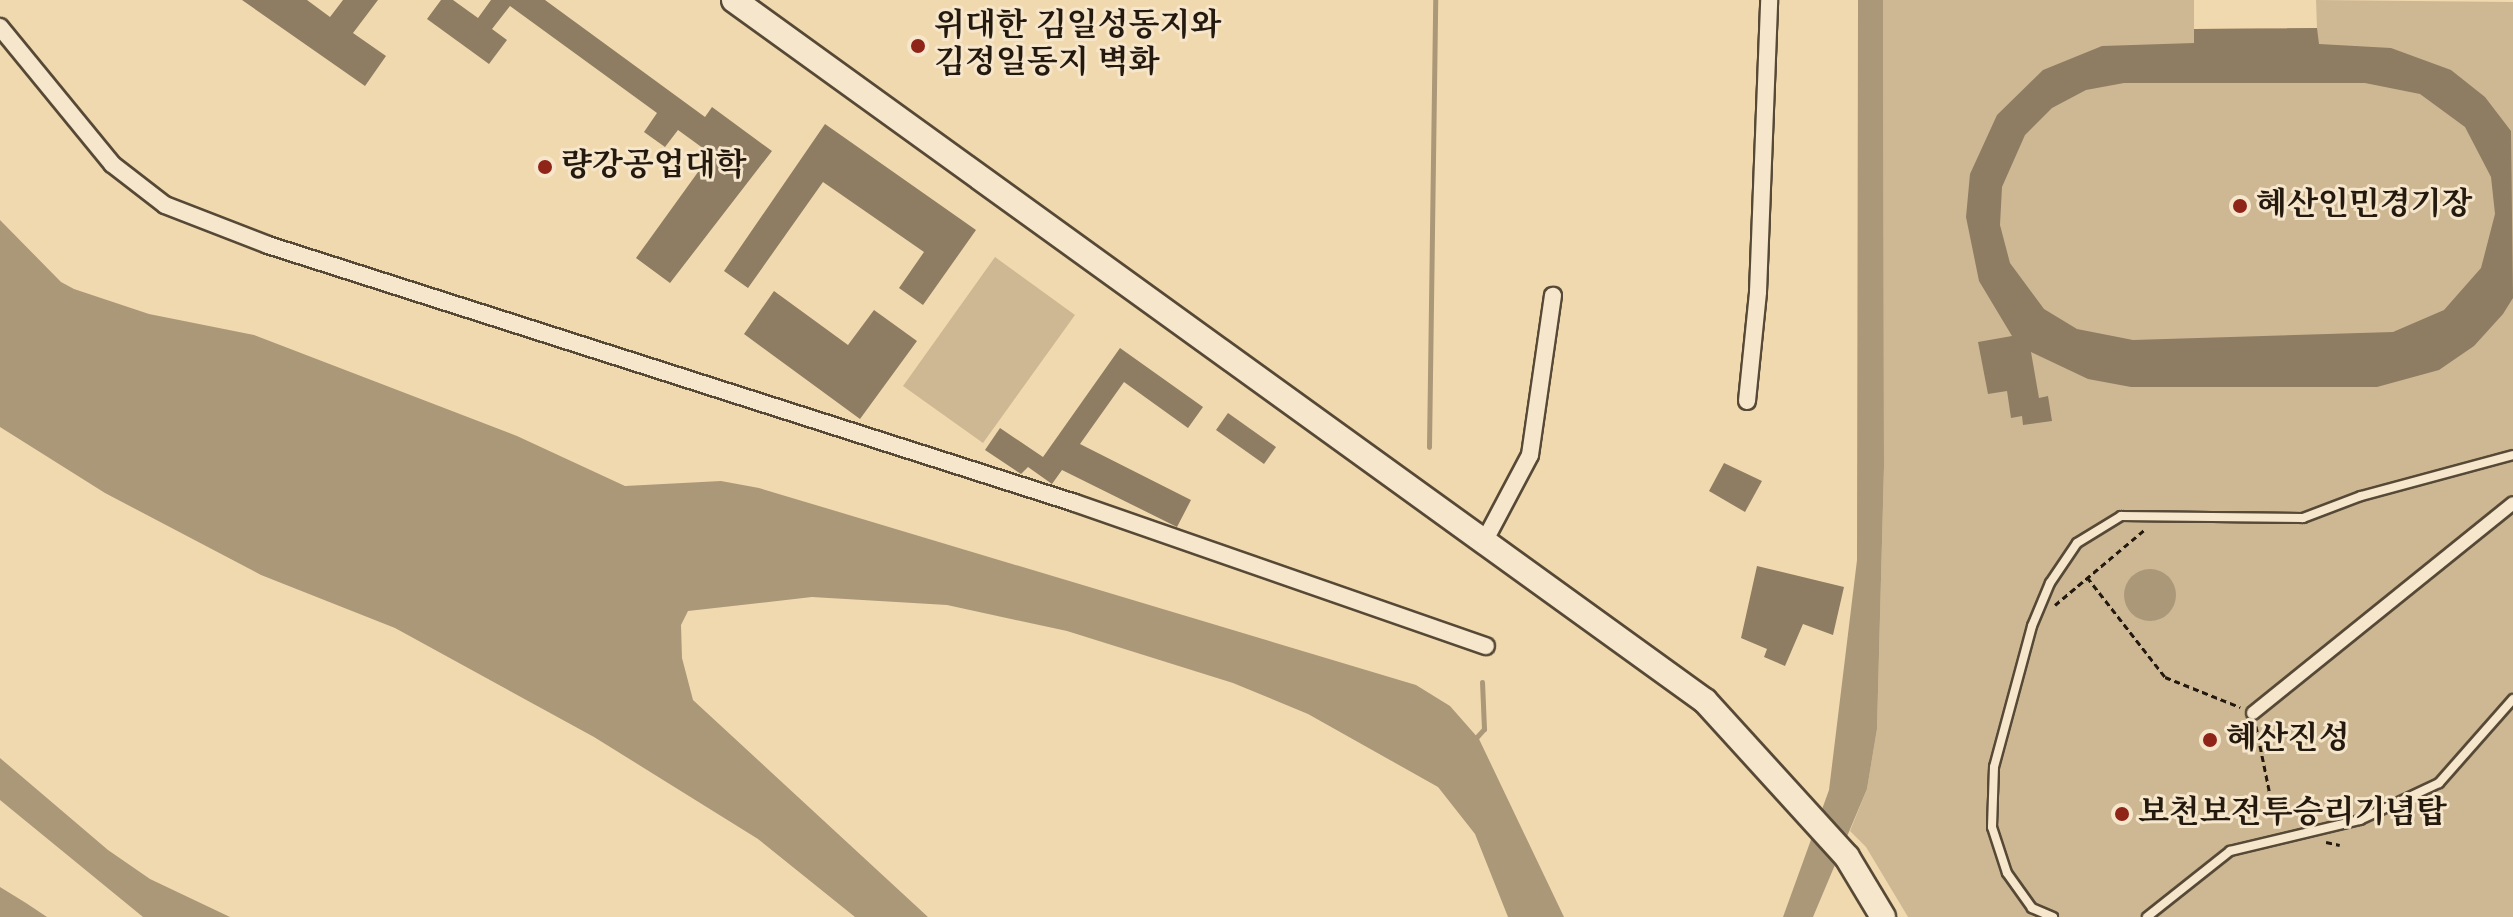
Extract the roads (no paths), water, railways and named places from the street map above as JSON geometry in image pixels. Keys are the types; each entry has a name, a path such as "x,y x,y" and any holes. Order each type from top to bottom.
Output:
{"main road":[{"path":"734,0 1705,701 1847,857 1883,917"}],"street":[{"path":"1747,401 1758,292 1769,0"},
{"path":"0,27 112,164 165,205 283,250 1075,503 1486,646"},
{"path":"1485,540 1530,455 1553,296"},
{"path":"2253,713 2513,503"}],"lane":[{"path":"2053,917 2032,908 2007,873 1992,827 1994,767 2032,626 2050,583 2077,543 2121,516 2303,518 2361,496 2513,455"},
{"path":"2147,917 2230,851 2304,836 2360,820 2439,783 2513,699"}],"waterway":[{"path":"1429,447 1435,0"},
{"path":"1474,740 1484,729 1482,682"}],"place":[{"name":"위대한 김일성동지와 김정일동지 벽화","path":"918,46"},
{"name":"량강공업대학","path":"545,167"},
{"name":"혜산인민경기장","path":"2240,206"},
{"name":"혜산진성","path":"2210,740"},
{"name":"보천보전투승리기념탑","path":"2122,814"}]}
